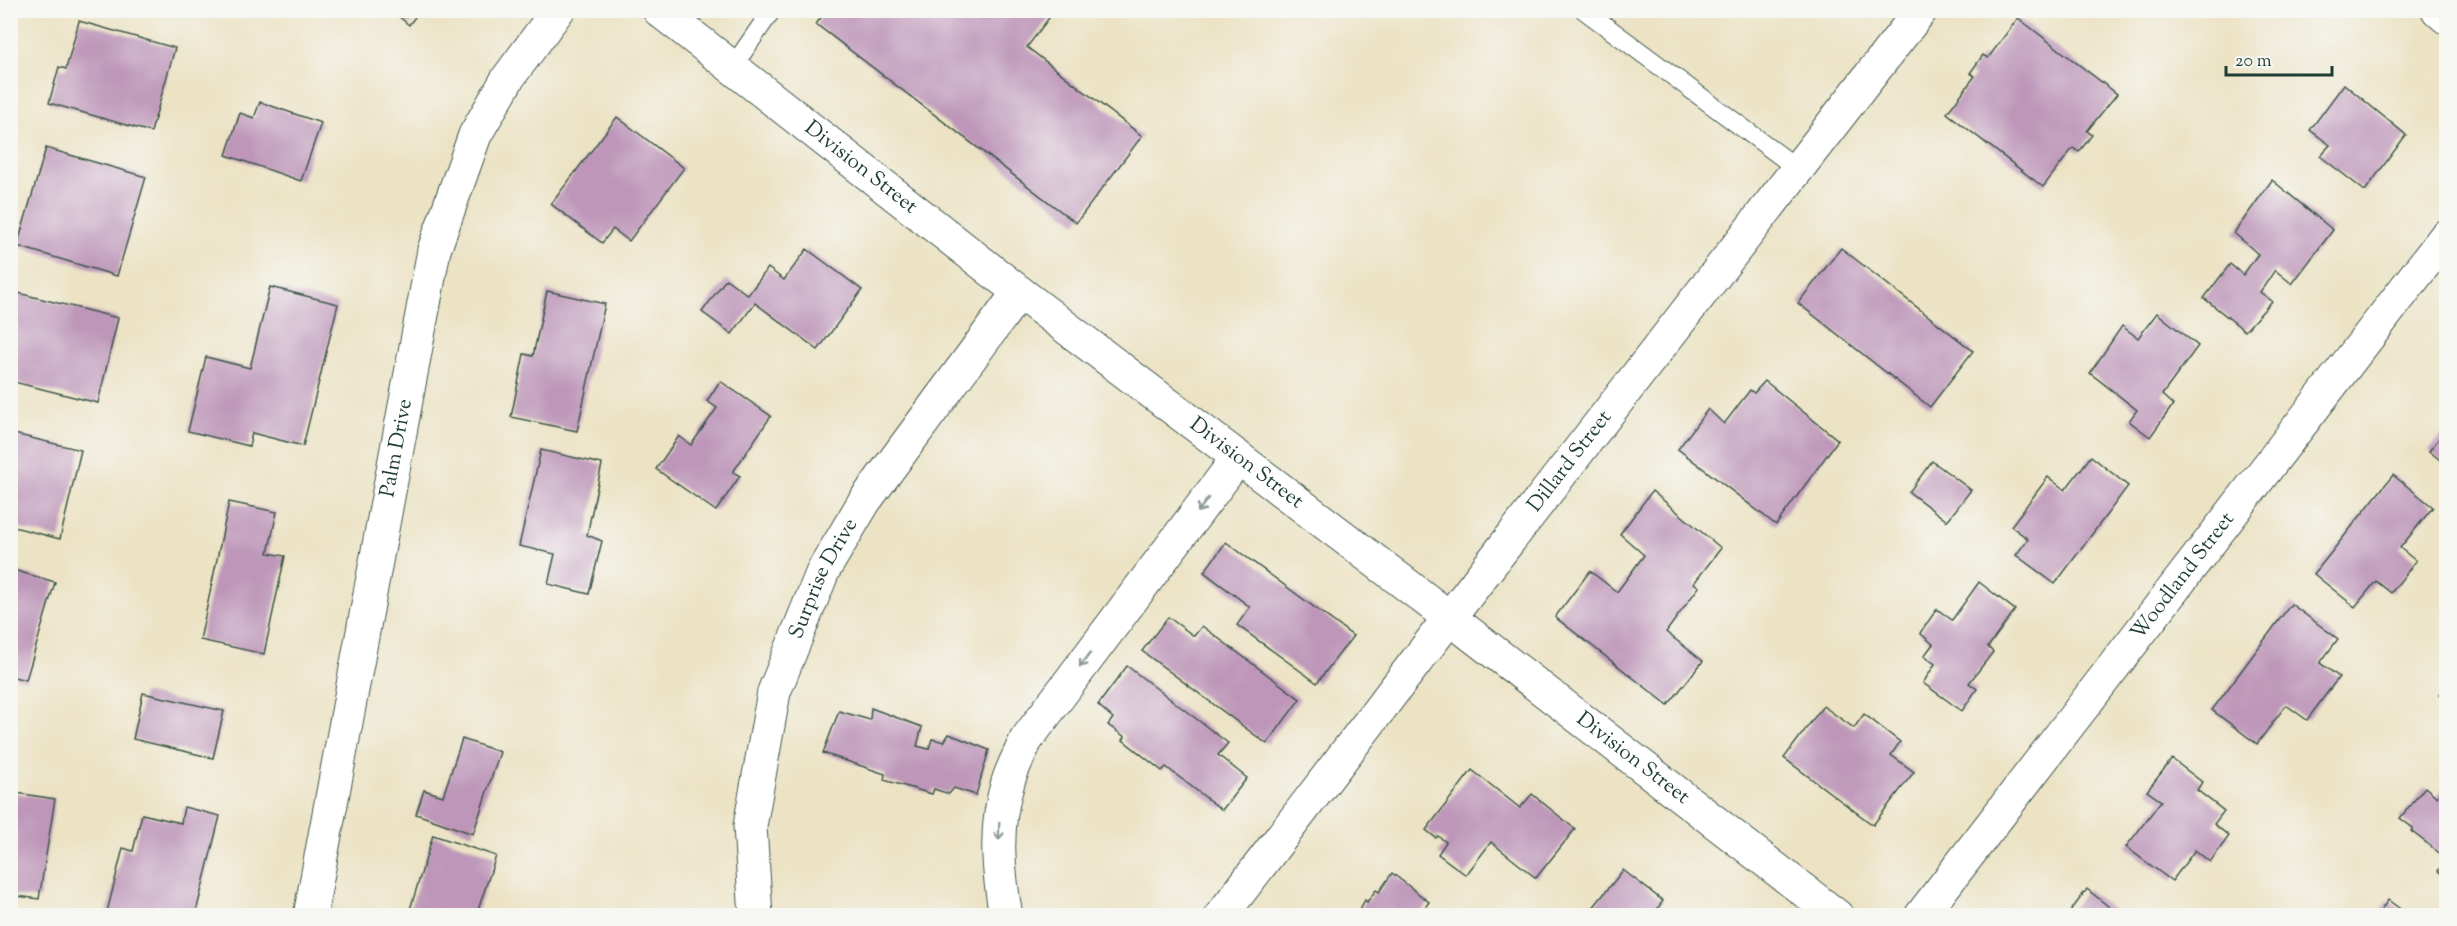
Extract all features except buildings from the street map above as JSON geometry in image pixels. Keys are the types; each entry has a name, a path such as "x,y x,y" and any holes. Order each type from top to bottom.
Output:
{"street":[{"name":"Palm Drive","path":"310,915 434,250 475,135 508,78 558,10"},
{"name":"Division Street","path":"659,10 1018,292 1838,915"},
{"name":"Dillard Street","path":"1221,915 1921,10"},
{"path":"2438,10 2446,17"},
{"name":"Woodland Street","path":"1921,915 2446,236"},
{"name":"Surprise Drive","path":"756,915 750,825 774,692 823,571 864,502 1018,292"},
{"path":"1006,915 998,867 999,822 1008,782 1026,740 1238,458"}],"lane":[{"path":"732,68 772,10"},
{"path":"1584,10 1798,169"}]}
